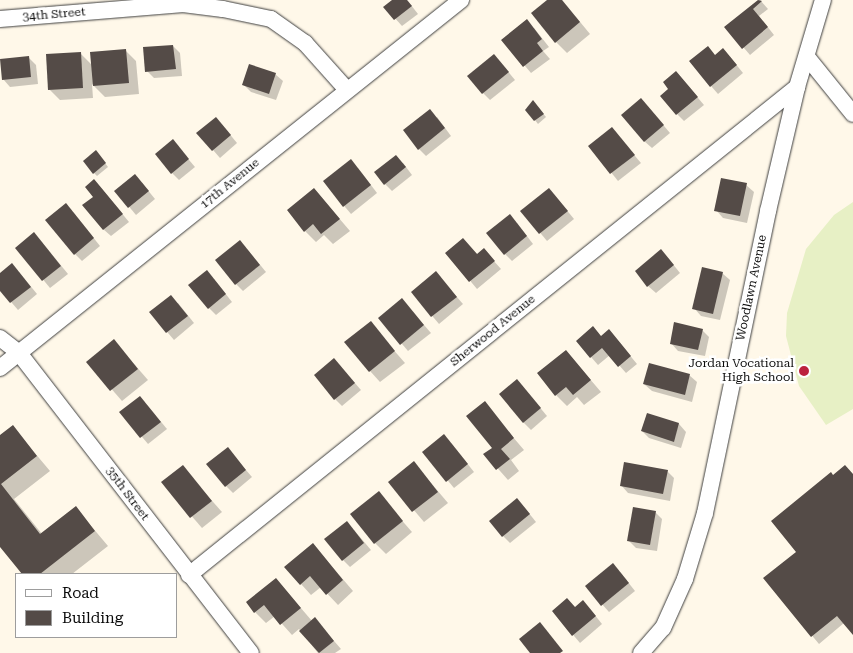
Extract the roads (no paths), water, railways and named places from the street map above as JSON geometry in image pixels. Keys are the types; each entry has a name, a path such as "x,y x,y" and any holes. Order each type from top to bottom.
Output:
{"street":[{"name":"17th Avenue","path":"0,368 461,0"},
{"name":"Woodlawn Avenue","path":"641,653 663,628 685,579 706,513 797,87 823,0"},
{"name":"34th Street","path":"0,19 182,4 223,9 271,19 305,43 347,90"},
{"path":"807,57 853,114"},
{"name":"Sherwood Avenue","path":"189,574 797,87"},
{"name":"35th Street","path":"0,338 19,352 251,653"}],"place":[{"name":"Jordan Vocational High School","path":"804,371"}]}
